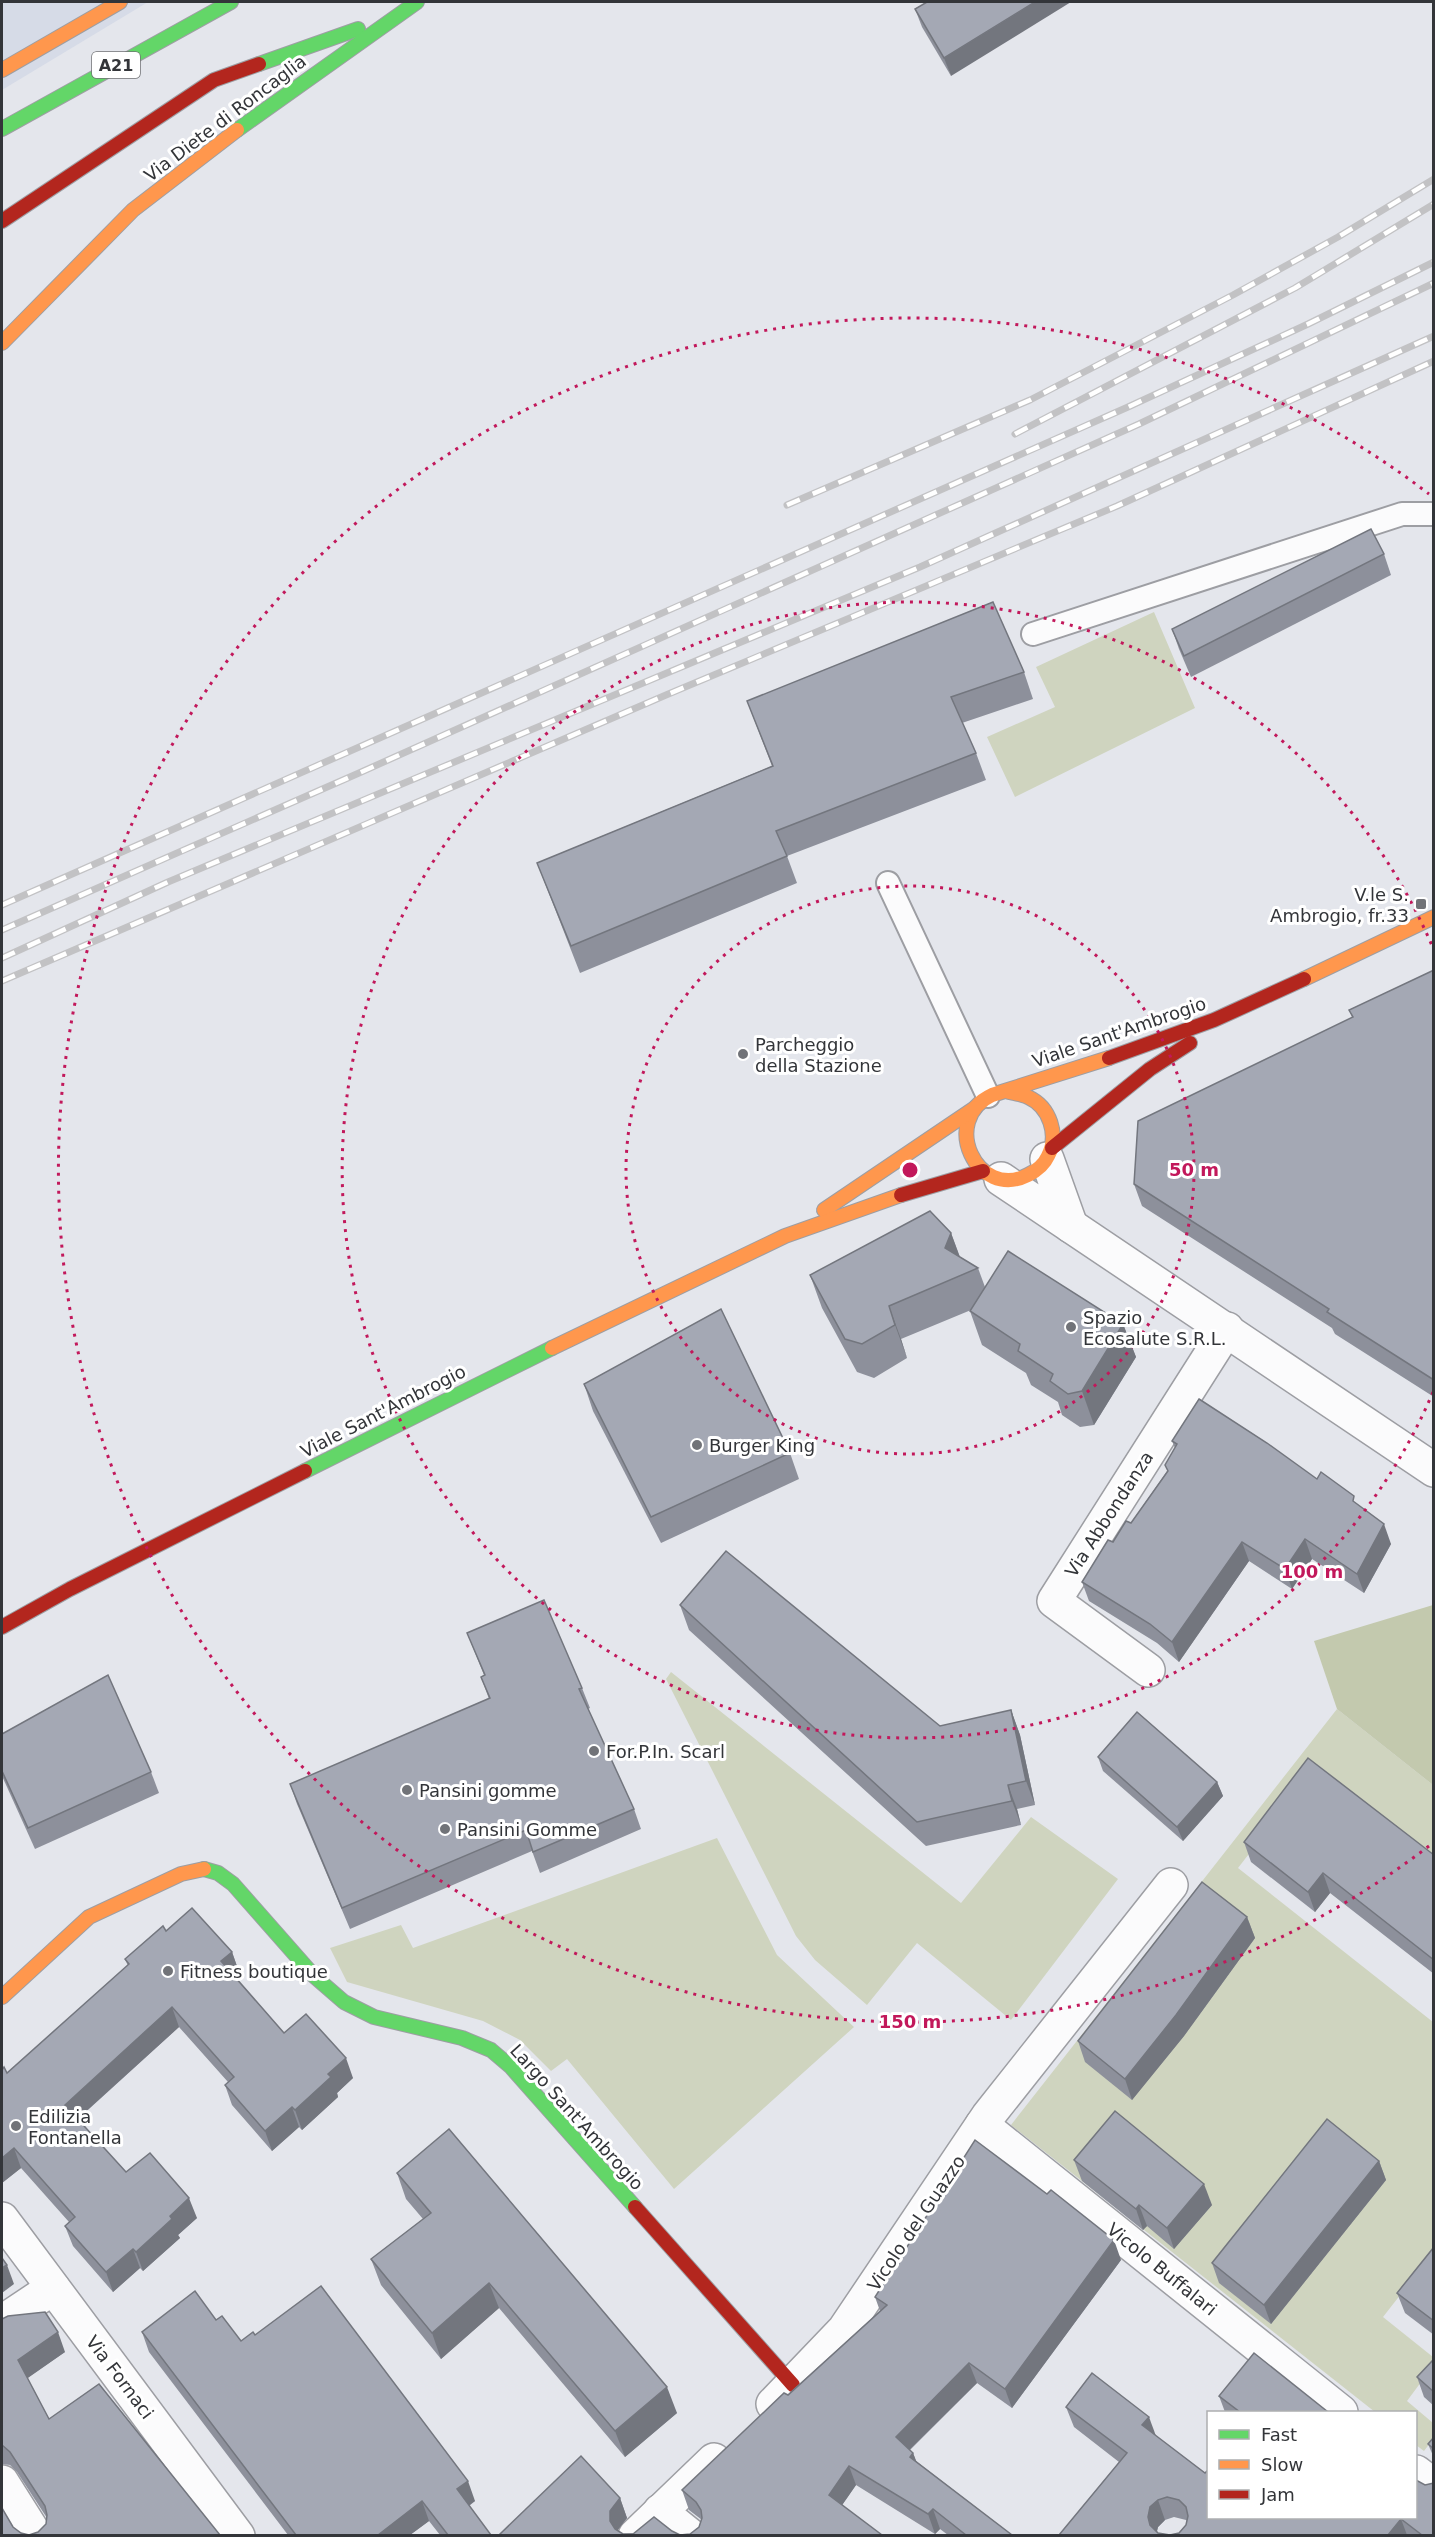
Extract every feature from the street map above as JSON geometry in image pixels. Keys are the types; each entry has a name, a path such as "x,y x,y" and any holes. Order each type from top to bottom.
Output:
{"main road":[{"path":"2,70 120,2"},
{"name":"A21","path":"2,129 231,2"},
{"name":"Via Diete di Roncaglia","path":"2,343 133,210 270,105 391,18 417,2"},
{"path":"2,220 214,80 391,18"},
{"name":"Viale Sant'Ambrogio","path":"785,1236 990,1098 1068,1068 1139,1048 1244,1007 1434,917"},
{"name":"Viale Sant'Ambrogio","path":"2,1627 70,1589 444,1401 785,1236 913,1191 992,1175 1014,1180 1027,1176 1038,1169 1049,1154 1150,1069 1244,1007"},
{"name":"Viale Sant'Ambrogio","path":"990,1098 1021,1092 1035,1098 1045,1109 1052,1122 1054,1136 1049,1154"},
{"path":"990,1098 968,1121 965,1135 967,1149 974,1161 992,1175"},
{"name":"Largo Sant'Ambrogio","path":"2,1997 89,1917 181,1874 201,1868 218,1873 233,1884 314,1976 344,2002 374,2017 462,2038 491,2050 511,2067 793,2385"}],"street":[{"path":"1049,1154 1071,1226"},
{"path":"992,1175 1227,1329 1434,1470"},
{"name":"Via Abbondanza","path":"1148,1670 1054,1601 1227,1329"},
{"name":"Vicolo del Guazzo","path":"635,2535 793,2385 844,2331 982,2125 1171,1885"},
{"name":"Vicolo Buffalari","path":"982,2125 1340,2411"},
{"name":"Via Fornaci","path":"2,2219 238,2535"},
{"path":"2,2322 53,2288"},
{"path":"1417,2473 1434,2486"},
{"path":"2,2482 36,2535"},
{"path":"660,2511 691,2535"}],"lane":[{"path":"1033,634 1402,514 1434,514"},
{"path":"888,883 990,1098"}],"shaded area":[{"path":"2,2 148,2 2,90"}],"green space":[{"path":"1154,612 1195,708 1015,797 987,737 1055,707 1036,667"},
{"path":"1434,1605 1433,1785 1337,1709 1314,1641"},
{"path":"671,1672 961,1903 1031,1817 1118,1879 1011,2020 917,1943 867,2005 815,1960 796,1936 666,1679"},
{"path":"1337,1709 1433,1785 1433,1856 1318,1765 1238,1868 1433,2022 1433,2253 1383,2317 1433,2357 1433,2366 1407,2401 1433,2423 1433,2439 1424,2451 1417,2446 1417,2411 1374,2411 1011,2125"},
{"path":"717,1838 777,1955 854,2027 674,2189 567,2059 551,2071 520,2040 483,2021 347,1982 330,1948 401,1925 413,1948"}],"building":[{"path":"927,2 1035,2 944,58 915,9"},
{"path":"1371,529 1384,554 1184,656 1172,629"},
{"path":"993,602 1024,672 951,697 976,753 776,831 787,856 571,946 537,863 773,766 747,701"},
{"path":"1434,970 1434,1380 1327,1312 1329,1309 1134,1184 1138,1121 1353,1017 1349,1010"},
{"path":"930,1211 951,1233 945,1248 978,1268 889,1306 895,1325 862,1344 845,1339 810,1275"},
{"path":"1008,1251 1123,1324 1082,1391 1068,1394 1050,1381 1053,1374 1018,1351 1020,1344 970,1311"},
{"name":"Burger King","path":"721,1309 790,1453 651,1517 584,1384"},
{"path":"1199,1399 1317,1479 1321,1472 1354,1496 1353,1501 1384,1524 1357,1574 1305,1539 1285,1569 1242,1542 1172,1642 1150,1624 1082,1582 1108,1540 1113,1542 1126,1521 1131,1523 1168,1471 1165,1465 1177,1444 1172,1441"},
{"path":"726,1551 940,1726 1011,1710 1026,1781 1008,1785 1012,1801 917,1822 680,1605"},
{"name":"Pansini Gomme","path":"544,1600 582,1688 579,1689 634,1809 533,1852 526,1830 342,1908 290,1784 490,1698 481,1677 485,1675 467,1633"},
{"path":"108,1675 151,1772 28,1828 2,1771 2,1734"},
{"path":"1137,1712 1217,1782 1177,1827 1098,1757"},
{"path":"1308,1758 1434,1855 1434,1960 1323,1873 1308,1892 1244,1842"},
{"path":"1202,1882 1247,1917 1176,2015 1125,2079 1078,2041"},
{"path":"192,1908 232,1952 221,1961 284,2033 306,2014 346,2058 328,2074 331,2077 295,2110 292,2107 265,2131 225,2085 234,2077 172,2007 65,2105 126,2172 150,2153 189,2198 170,2216 172,2219 136,2252 133,2249 106,2272 65,2226 75,2217 14,2148 2,2158 2,2070 4,2067 7,2073 129,1964 125,1959 163,1926 166,1931"},
{"path":"1115,2111 1204,2184 1167,2228 1139,2205 1136,2209 1074,2160"},
{"path":"1327,2119 1379,2161 1264,2305 1212,2263"},
{"path":"449,2129 667,2387 615,2431 489,2283 432,2333 371,2259 431,2213 397,2173"},
{"path":"975,2140 1047,2194 1051,2190 1114,2240 1005,2389 969,2363 896,2437 913,2453 910,2457 1012,2535 966,2535 933,2509 928,2514 849,2466 829,2495 882,2535 680,2535 690,2534 699,2527 702,2518 701,2510 696,2502 682,2490 784,2393 788,2395 887,2305 875,2297"},
{"path":"1434,2247 1434,2321 1397,2293"},
{"path":"2,2258 7,2265 2,2268"},
{"path":"321,2286 468,2481 457,2489 491,2535 448,2535 422,2501 378,2535 296,2535 142,2332 195,2291 216,2320 222,2316 241,2341 253,2332 255,2335"},
{"path":"45,2312 58,2332 18,2360 49,2419 99,2384 220,2535 29,2535 38,2532 46,2524 47,2515 45,2506 10,2452 2,2445 2,2319 8,2316"},
{"path":"1254,2353 1327,2411 1239,2411 1219,2396"},
{"path":"1434,2359 1434,2392 1417,2377"},
{"path":"1092,2373 1149,2417 1142,2425 1205,2473 1207,2471 1207,2519 1401,2519 1388,2535 1170,2535 1059,2535 1127,2453 1066,2407","holes":["1167,2497 1179,2500 1186,2507 1188,2516 1186,2525 1179,2533 1170,2535 1158,2533 1150,2525 1148,2517 1150,2507 1158,2500"]},
{"path":"1434,2437 1434,2449 1428,2444"},
{"path":"581,2456 620,2498 610,2511 610,2521 615,2529 623,2534 633,2534 654,2517 680,2535 499,2535"},
{"path":"1417,2481 1425,2485 1434,2483 1434,2535 1422,2535 1401,2519 1417,2519"},
{"path":"2,2508 13,2527 29,2535 2,2535"}],"railway":[{"path":"787,505 1030,400 1233,295 1338,237 1434,179"},
{"path":"1015,434 1295,288 1434,204"},
{"path":"2,905 1128,407 1308,324 1434,262"},
{"path":"2,930 1139,424 1434,283"},
{"path":"2,958 168,882 920,567 1434,336"},
{"path":"2,981 666,695 1117,506 1434,361"}],"traffic: fast":[{"path":"2,129 231,2"},
{"path":"237,130 417,2"},
{"path":"259,64 358,29"},
{"path":"305,1471 552,1348"},
{"path":"204,1869 218,1873 233,1884 314,1976 344,2002 374,2017 462,2038 491,2050 511,2067 635,2207"}],"traffic: slow":[{"path":"2,70 120,2"},
{"path":"2,343 133,210 237,130"},
{"path":"1304,979 1434,917"},
{"path":"1006,1091 1026,1096 1042,1107 1050,1122 1053,1139 1046,1159 1037,1170 1010,1180 993,1177 980,1168 971,1154 967,1138 968,1122 976,1107 992,1095 1109,1058"},
{"path":"824,1210 975,1108"},
{"path":"552,1348 785,1236 901,1195"},
{"path":"2,1997 89,1917 181,1874 204,1869"}],"traffic: jam":[{"path":"2,221 214,80 259,64"},
{"path":"1109,1058 1214,1020 1304,979"},
{"path":"1052,1148 1150,1069 1190,1043"},
{"path":"901,1195 983,1171"},
{"path":"2,1627 70,1589 305,1471"},
{"path":"635,2207 793,2385"}],"place":[{"name":"V.le S. Ambrogio, fr.33","path":"1421,904"},
{"name":"Parcheggio della Stazione","path":"743,1054"},
{"name":"Spazio Ecosalute S.R.L.","path":"1071,1327"},
{"name":"Burger King","path":"697,1445"},
{"name":"For.P.In. Scarl","path":"594,1751"},
{"name":"Pansini gomme","path":"407,1790"},
{"name":"Pansini Gomme","path":"445,1829"},
{"name":"Fitness boutique","path":"168,1971"},
{"name":"Edilizia Fontanella","path":"16,2126"}]}
